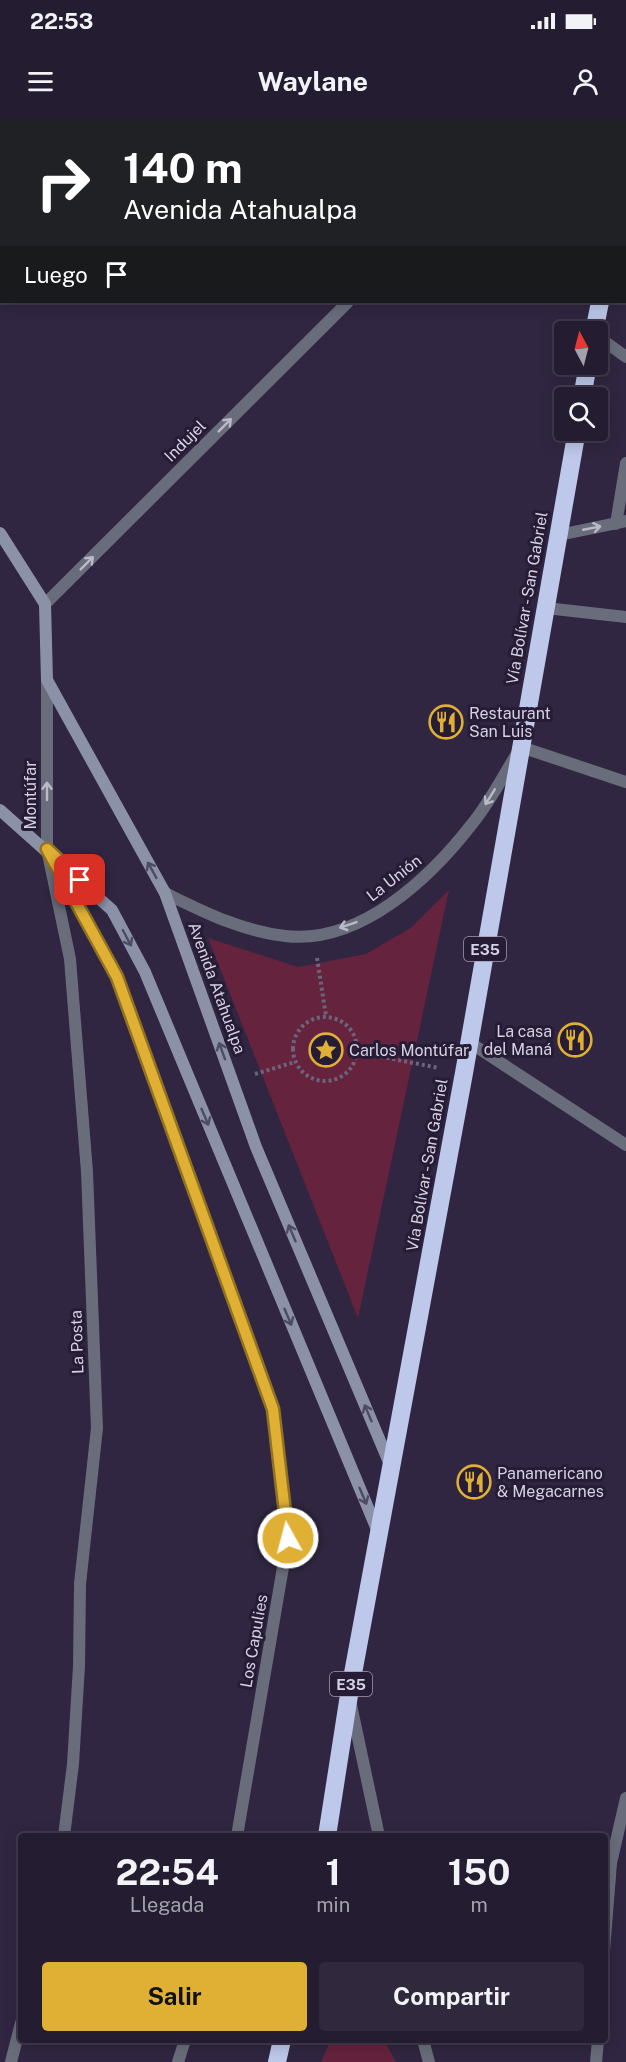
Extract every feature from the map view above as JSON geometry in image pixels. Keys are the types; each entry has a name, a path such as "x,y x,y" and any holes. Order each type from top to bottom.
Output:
{"highway":[{"path":"596,321 600,303"},
{"name":"Vía Bolívar - San Gabriel","path":"327,1833 349,1695 464,1073 575,441"},
{"path":"277,2062 281,2043"}],"street":[{"name":"Indujel","path":"45,604 347,303"},
{"path":"608,344 626,357"},
{"path":"559,535 621,522 626,463"},
{"path":"0,533 45,604"},
{"name":"Avenida Atahualpa","path":"45,604 46,680 165,893 261,1158 391,1467"},
{"path":"546,608 626,617"},
{"name":"Montúfar","path":"46,680 47,849"},
{"path":"521,747 626,782"},
{"name":"La Unión","path":"165,893 228,923 286,936 314,934 370,918 433,868 473,823 521,747"},
{"name":"Montúfar","path":"0,810 47,849"},
{"path":"47,849 112,910 145,972 378,1532"},
{"name":"La Posta","path":"47,849 70,959 87,1172 97,1428 80,1584 80,1666 74,1764 64,1833"},
{"name":"Los Capulies","path":"47,849 117,977 273,1409 288,1538 238,1833"},
{"path":"469,1042 626,1145"},
{"path":"349,1695 378,1833"},
{"path":"608,1901 611,1863 626,1798"},
{"path":"11,2062 18,2035"},
{"path":"178,2062 183,2043"},
{"path":"424,2043 429,2062"},
{"path":"596,2062 598,2043"}],"path":[{"path":"314,934 326,1016"},
{"path":"326,1016 336,1018 352,1032 357,1052 348,1071 330,1081 309,1077 295,1062 291,1051 298,1030 315,1018 326,1016"},
{"path":"357,1052 464,1073"},
{"path":"232,1081 295,1062"}],"shaded area":[{"path":"449,890 358,1318 208,938 298,967 366,954 412,927"},
{"path":"330,2043 386,2043 396,2062 321,2062"}],"place":[{"name":"Restaurant San Luis","path":"446,722"},
{"name":"La casa del Maná","path":"575,1040"},
{"name":"Carlos Montúfar","path":"326,1050"},
{"name":"Panamericano & Megacarnes","path":"474,1482"}],"route":[{"path":"80,880 47,849 117,977 273,1409 288,1538"}]}
